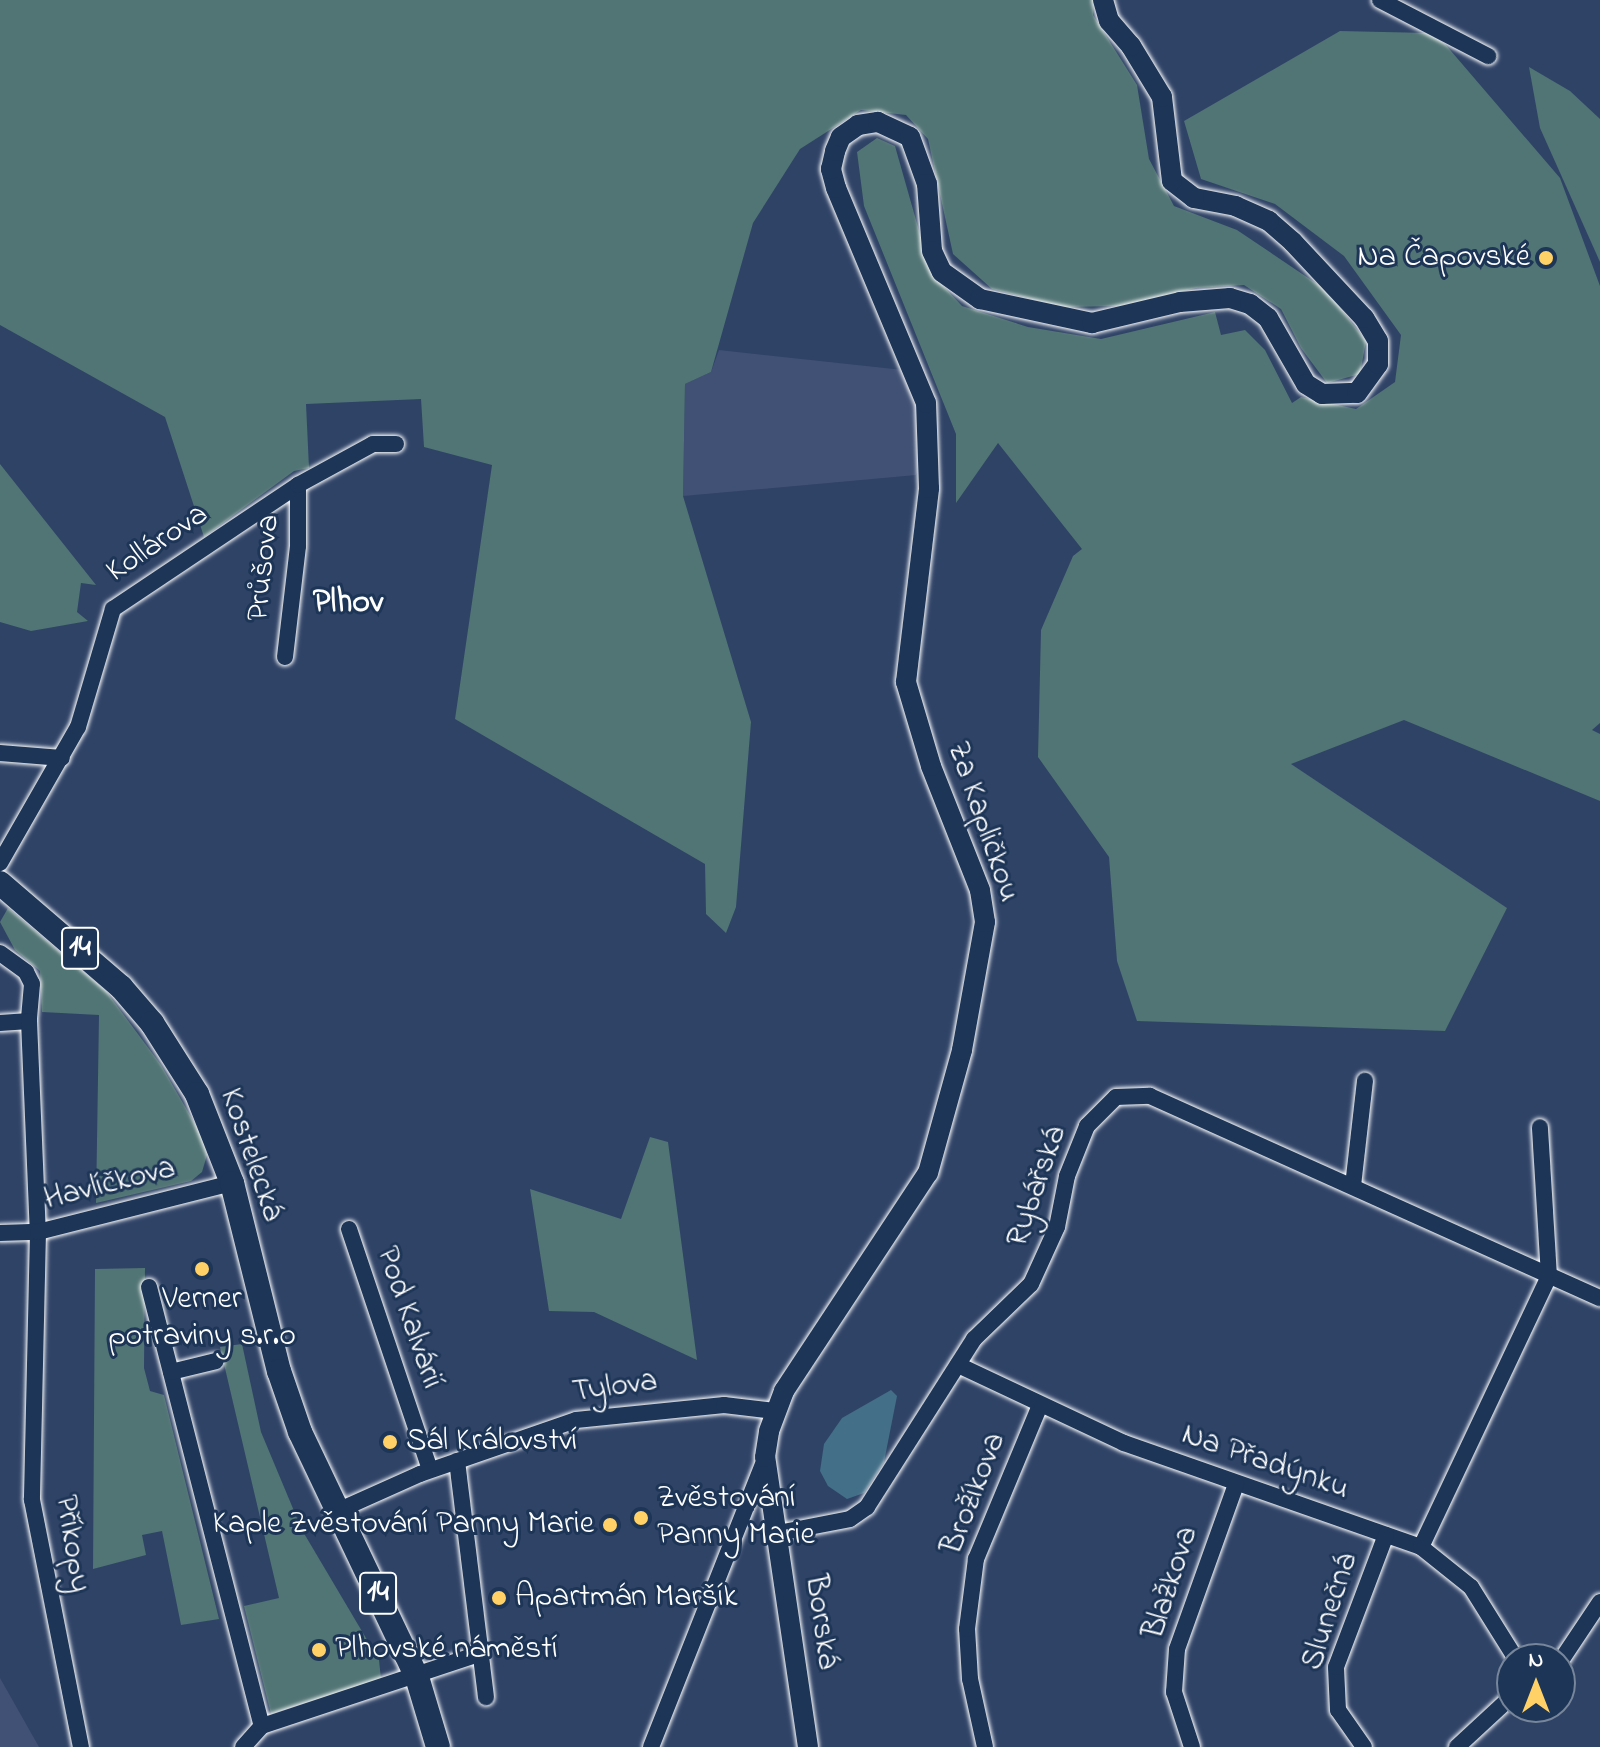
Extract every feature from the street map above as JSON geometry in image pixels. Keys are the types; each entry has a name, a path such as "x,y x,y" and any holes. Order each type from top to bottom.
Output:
{"main road":[{"name":"Kostelecká","path":"0,883 70,939 152,1023 197,1094 232,1183 279,1371 335,1512"},
{"name":"14","path":"335,1512 417,1677 438,1747"}],"street":[{"name":"Za Kapličkou","path":"775,1411 928,1173 947,1114 981,962 985,922 980,890 931,766 906,682 929,488 930,431 926,403 831,169 841,137 858,125 878,122 910,137 927,184 932,251 942,272 961,289 1001,305 1092,323 1180,302 1230,298 1250,304 1268,318 1306,384 1340,397 1370,382 1378,364 1378,341 1364,318 1293,242 1269,221 1236,206 1194,198 1172,181 1162,97 1109,21 1103,0"},
{"path":"1380,0 1488,56"},
{"name":"Kollárova","path":"0,863 78,727 113,609 298,485 373,444 396,444"},
{"name":"Průšova","path":"285,657 298,546 298,485"},
{"path":"0,753 62,758"},
{"name":"Příkopy","path":"0,953 26,972 32,984 29,1021 38,1232 32,1500 81,1747"},
{"path":"0,1023 29,1021"},
{"path":"1353,1186 1365,1081"},
{"name":"Rybářská","path":"778,1533 850,1519 867,1507 974,1339 1031,1284 1057,1227 1067,1176 1087,1126 1116,1097 1150,1096 1600,1298"},
{"path":"1421,1547 1549,1276 1540,1127"},
{"name":"Havlíčkova","path":"0,1233 38,1232 232,1183"},
{"name":"Pod Kalvárií","path":"349,1229 430,1470"},
{"path":"149,1287 262,1726"},
{"path":"171,1372 216,1361"},
{"name":"Na Přadýnku","path":"958,1365 1040,1405 1236,1484 1421,1547 1471,1587 1506,1643"},
{"name":"Tylova","path":"335,1512 430,1470 520,1436 615,1412 724,1405 775,1411"},
{"name":"Brožíkova","path":"985,1747 970,1679 967,1629 976,1559 1040,1405"},
{"name":"Borská","path":"775,1411 765,1457 808,1747"},
{"path":"651,1747 765,1457"},
{"path":"457,1461 486,1697"},
{"name":"Blažkova","path":"1192,1747 1177,1711 1176,1658 1236,1484"},
{"name":"Slunečná","path":"1364,1747 1338,1710 1336,1667 1386,1535"},
{"path":"1573,1643 1600,1602"},
{"path":"243,1747 262,1726 417,1677 481,1653"},
{"path":"1457,1747 1496,1711"}],"shaded area":[{"path":"719,350 903,370 919,402 922,449 916,475 683,496 685,384 711,372"},
{"path":"891,1390 897,1396 884,1462 864,1493 847,1499 828,1486 820,1471 824,1444 842,1418"},
{"path":"0,1678 39,1747 0,1747"}],"green space":[{"path":"0,0 1094,0 1093,15 1137,85 1149,159 1174,206 1237,230 1326,290 1366,341 1360,374 1327,383 1301,348 1281,309 1244,285 1196,288 1120,306 1063,307 992,289 953,254 928,139 906,115 861,110 800,149 753,223 711,372 685,384 683,496 751,722 736,907 726,933 706,914 705,864 455,719 492,465 424,447 421,399 306,404 309,468 294,471 204,537 165,417 0,325"},
{"path":"1340,31 1428,33 1445,44 1560,178 1600,286 1600,723 1592,730 1600,734 1600,801 1404,720 1291,764 1507,908 1445,1031 1137,1021 1117,961 1109,857 1038,757 1041,630 1073,556 1082,549 998,443 956,503 956,434 864,206 857,152 877,138 895,146 931,273 962,306 1028,327 1101,339 1215,312 1221,335 1245,330 1265,350 1292,403 1301,397 1356,409 1395,382 1401,335 1344,256 1275,204 1201,179 1184,121"},
{"path":"1529,67 1570,91 1600,119 1600,262 1540,128"},
{"path":"0,464 96,585 81,583 77,612 88,621 31,631 0,622"},
{"path":"8,908 106,991 161,1065 202,1136 207,1155 202,1172 191,1181 96,1203 99,1015 42,1012 40,971 15,950 0,922"},
{"path":"650,1137 668,1142 697,1360 594,1312 549,1311 530,1189 621,1219"},
{"path":"145,1268 144,1368 150,1391 164,1395 219,1619 181,1625 162,1531 142,1535 146,1555 93,1569 95,1269"},
{"path":"242,1344 261,1432 302,1530 379,1660 381,1679 271,1714 244,1606 279,1598 220,1347"}],"place":[{"name":"Na Čapovské","path":"1546,258"},
{"name":"Verner potraviny s.r.o","path":"202,1269"},
{"name":"Sál Království","path":"390,1442"},
{"name":"Zvěstování Panny Marie","path":"641,1518"},
{"name":"Kaple Zvěstování Panny Marie","path":"610,1525"},
{"name":"Apartmán Maršík","path":"499,1598"},
{"name":"Plhovské náměstí","path":"319,1650"}],"district":[{"name":"Plhov","path":"348,604"}]}
